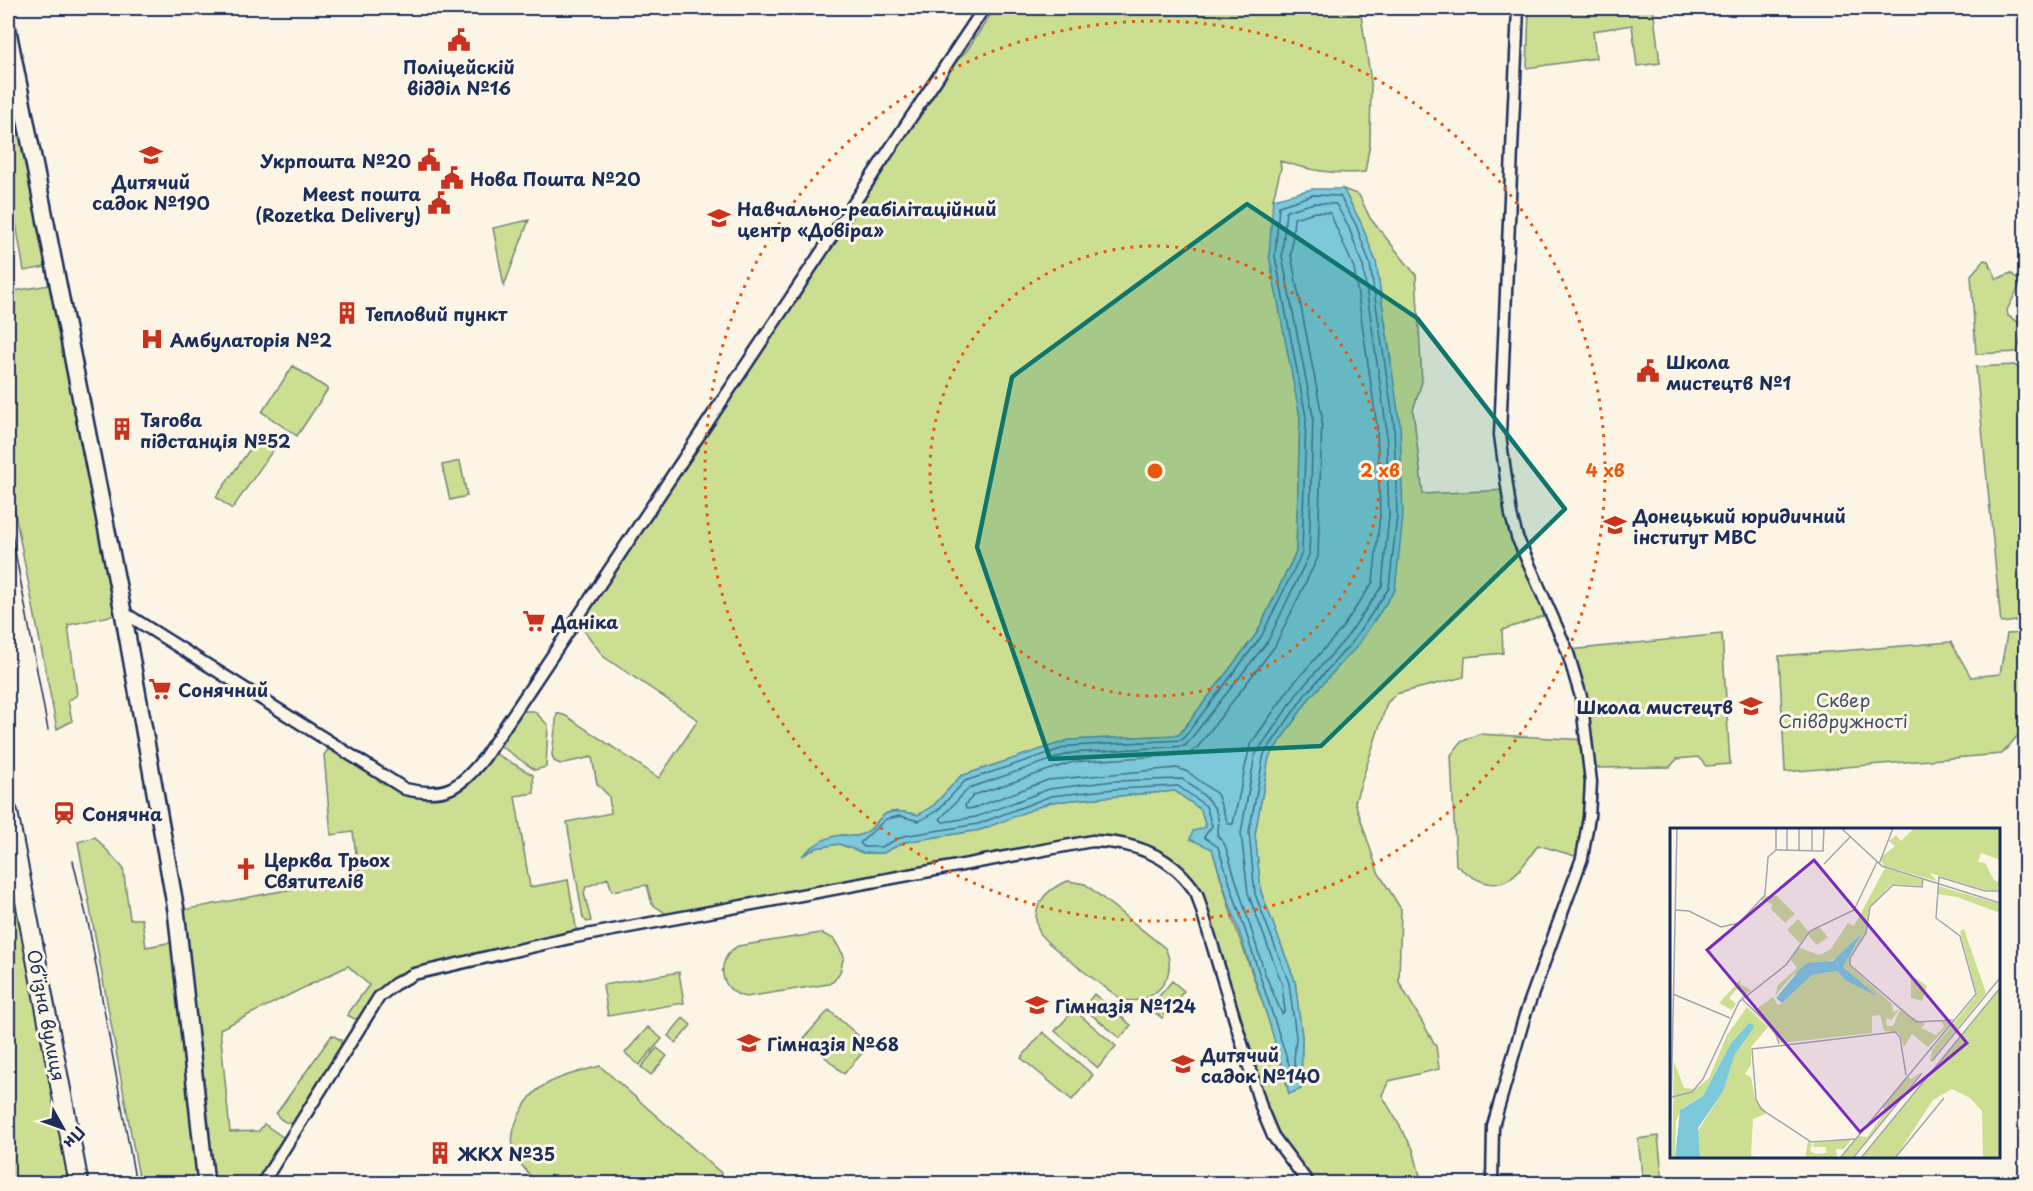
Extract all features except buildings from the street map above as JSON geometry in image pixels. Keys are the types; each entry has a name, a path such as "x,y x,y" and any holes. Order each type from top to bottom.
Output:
{"main road":[{"name":"Обʼїзна вулиця","path":"8,812 80,1184"}],"street":[{"path":"123,612 405,789 428,794 439,793 467,779 488,752 984,8"},
{"path":"1492,1184 1493,1126 1525,1015 1582,858 1589,817 1591,782 1581,696 1567,650 1518,537 1509,507 1500,435 1518,8"},
{"path":"8,31 123,612 176,910 206,1184"},
{"path":"262,1184 379,997 395,984 414,974 582,936 1102,842 1124,844 1155,854 1183,874 1197,894 1262,1110 1273,1136 1308,1184"}],"highlighted area":[{"path":"1247,204 1417,318 1565,509 1321,746 1050,759 977,547 1012,377"}],"green space":[{"path":"995,8 1360,8 1371,82 1370,143 1365,172 1321,171 1280,161 1281,168 1273,199 1287,345 1300,417 1296,552 1257,633 1179,735 1069,740 961,776 933,806 918,815 903,812 885,814 866,832 857,836 832,837 805,854 815,848 839,844 863,853 883,853 905,842 980,830 1051,802 1175,791 1201,810 1233,920 1277,1043 1289,1094 1301,1089 1302,1037 1295,981 1261,892 1255,834 1269,757 1309,699 1391,360 1376,263 1361,223 1343,189 1359,195 1370,218 1416,275 1422,382 1413,410 1423,494 1506,490 1511,515 1550,614 1502,630 1503,653 1465,657 1464,677 1396,694 1387,703 1355,802 1378,872 1401,909 1399,982 1436,1046 1439,1069 1389,1081 1382,1095 1413,1149 1422,1183 1339,1183 1333,1178 1328,1183 1316,1183 1309,1178 1282,1139 1260,1091 1202,891 1192,878 1168,857 1140,845 1092,837 668,915 652,904 647,885 612,891 608,878 586,887 584,893 591,921 587,922 583,918 567,822 611,813 609,796 597,784 592,757 560,764 554,761 552,755 557,713 566,716 659,778 698,720 604,657 579,624 947,71 967,50"},
{"path":"1529,8 1653,8 1660,63 1637,66 1632,25 1593,31 1596,58 1527,68"},
{"path":"8,83 11,85 46,267 24,271 8,176"},
{"path":"529,220 504,286 493,228"},
{"path":"1984,260 1988,261 1997,279 2011,273 2021,283 2007,310 2008,316 2025,326 2017,352 1976,354 1971,275"},
{"path":"49,285 115,615 68,625 77,695 68,701 72,721 57,729 8,478 8,292"},
{"path":"2014,365 2022,370 2026,393 2025,620 2001,623 1976,367"},
{"path":"293,366 328,389 297,436 262,412"},
{"path":"262,432 278,443 232,509 216,497"},
{"path":"460,461 467,496 450,500 442,465"},
{"name":"Сквер Співдружності","path":"2025,633 2025,727 2002,754 1785,772 1779,656 1951,642 1971,677 2000,674 2007,634"},
{"path":"1722,634 1730,764 1706,766 1698,757 1677,759 1670,767 1594,768 1570,650"},
{"path":"521,711 534,711 548,725 546,767 535,770 499,745"},
{"path":"1479,734 1587,740 1591,782 1582,858 1538,845 1512,877 1493,884 1470,876 1456,865 1451,755 1461,742"},
{"path":"331,746 374,777 394,789 414,796 433,798 453,793 472,778 493,754 533,775 534,793 515,796 530,887 568,880 577,933 483,951 413,970 376,994 360,1017 355,1019 347,1015 369,985 348,966 220,1029 230,1132 259,1131 264,1124 284,1138 256,1183 213,1183 183,910 359,876 353,832 331,835 324,755"},
{"path":"8,812 79,1183 8,1183"},
{"path":"95,837 123,868 130,919 142,919 146,947 173,942 199,1183 140,1183 78,842"},
{"path":"1068,881 1085,884 1165,948 1169,959 1169,969 1161,987 1153,994 1134,1001 1123,1000 1066,958 1041,935 1037,926 1037,909 1052,889"},
{"path":"821,933 834,939 844,956 840,972 829,984 746,997 730,989 725,982 723,967 725,959 738,946"},
{"path":"679,972 684,1003 608,1016 603,985"},
{"path":"1172,981 1184,991 1162,1018 1149,1008"},
{"path":"1094,994 1131,1025 1120,1038 1083,1008"},
{"path":"829,1010 869,1045 844,1074 804,1038"},
{"path":"1074,1010 1116,1046 1098,1068 1055,1031"},
{"path":"683,1018 691,1025 676,1043 668,1036"},
{"path":"648,1027 662,1039 639,1065 625,1053"},
{"path":"1043,1032 1093,1075 1072,1100 1021,1058"},
{"path":"332,1035 341,1040 341,1048 296,1120 291,1123 285,1122 276,1114"},
{"path":"657,1048 667,1056 651,1075 641,1067"},
{"path":"600,1066 721,1173 718,1183 538,1183 534,1180 518,1159 513,1142 513,1133 525,1105 530,1097 543,1086"},
{"path":"1658,1136 1663,1183 1643,1183 1638,1139"}],"water":[{"path":"1312,189 1343,189 1361,223 1376,262 1400,424 1403,516 1395,590 1358,645 1309,699 1269,757 1255,834 1261,892 1295,981 1302,1037 1301,1089 1289,1094 1262,1002 1212,849 1190,839 1193,831 1206,827 1201,810 1175,791 1051,802 980,830 905,842 883,853 863,853 839,844 816,848 802,856 825,839 843,835 857,836 866,832 885,814 903,812 918,815 933,806 961,776 1069,740 1179,735 1257,633 1296,552 1300,417 1269,256 1273,199"}],"tram line":[{"path":"8,513 48,730"},
{"path":"73,861 89,927 136,1184"}],"place":[{"name":"Поліцейскій відділ №16","path":"459,40"},
{"name":"Дитячий садок №190","path":"151,155"},
{"name":"Укрпошта №20","path":"429,160"},
{"name":"Нова Пошта №20","path":"452,178"},
{"name":"Meest пошта (Rozetka Delivery)","path":"439,203"},
{"name":"Навчально-реабілітаційний центр «Довіра»","path":"719,218"},
{"name":"Тепловий пункт","path":"347,313"},
{"name":"Амбулаторія №2","path":"152,339"},
{"name":"Школа мистецтв №1","path":"1648,371"},
{"name":"Тягова підстанція №52","path":"122,429"},
{"name":"Донецький юридичний інститут МВС","path":"1615,525"},
{"name":"Даніка","path":"534,621"},
{"name":"Сонячний","path":"160,689"},
{"name":"Школа мистецтв","path":"1751,706"},
{"name":"Сонячна","path":"64,813"},
{"name":"Церква Трьох Святителів","path":"246,869"},
{"name":"Гімназія №124","path":"1037,1005"},
{"name":"Гімназія №68","path":"749,1043"},
{"name":"Дитячий садок №140","path":"1183,1064"},
{"name":"ЖКХ №35","path":"440,1153"}]}
